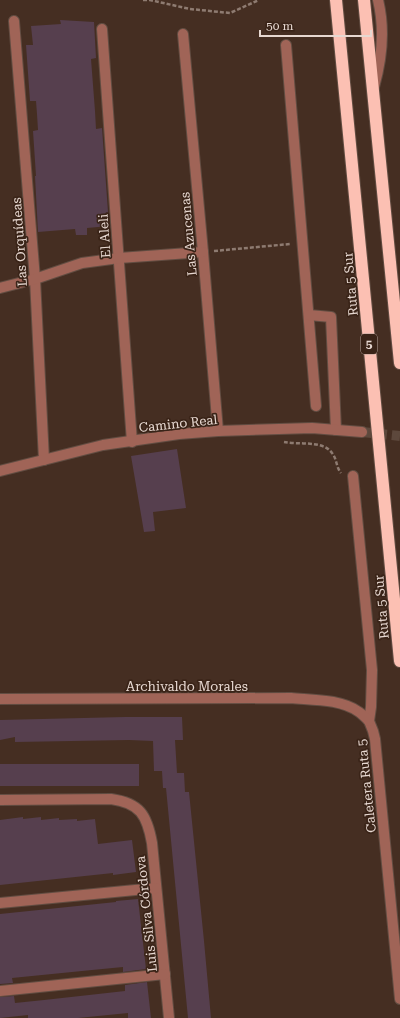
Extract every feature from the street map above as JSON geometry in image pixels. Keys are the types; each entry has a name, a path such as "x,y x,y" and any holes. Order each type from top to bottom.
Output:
{"highway":[{"name":"Ruta 5 Sur","path":"336,0 400,661"},
{"path":"364,0 400,363"}],"street":[{"path":"373,91 382,41 378,0"},
{"name":"Las Orquídeas","path":"14,21 35,279 44,460"},
{"name":"El Aleli","path":"102,29 132,442"},
{"name":"Las Azucenas","path":"183,34 218,431"},
{"path":"286,45 304,243 316,406"},
{"path":"0,288 35,279 82,263 119,258 203,252"},
{"path":"309,315 331,317 336,430"},
{"name":"Camino Real","path":"0,471 103,445 179,434 218,431 312,428 362,432"},
{"name":"Caletera Ruta 5","path":"353,476 372,670 369,721 375,739 400,999"},
{"name":"Archivaldo Morales","path":"0,699 304,699 332,702 349,707 359,712 369,721"},
{"name":"Luis Silva Córdova","path":"0,800 110,799 129,803 139,810 147,821 150,832 169,1018"},
{"path":"0,903 156,888"},
{"path":"0,991 165,974"}],"path":[{"path":"143,0 150,0 190,9 230,13 259,0"},
{"path":"203,252 304,243"},
{"path":"269,430 278,440 286,443 319,445 328,448 333,454 341,473 353,476"}],"building":[{"path":"60,20 94,22 96,58 91,59 96,129 102,128 109,226 87,228 87,235 76,235 75,229 38,232 33,131 38,130 37,114 36,101 30,101 26,45 33,45 31,26 61,24"},
{"path":"177,449 186,508 153,512 155,531 144,532 131,456"},
{"path":"182,717 183,740 175,740 177,773 184,773 185,792 189,792 211,1018 188,1018 166,788 163,788 162,771 154,771 153,741 15,742 15,737 0,740 0,720"},
{"path":"0,764 139,764 139,786 0,786"},
{"path":"23,817 23,819 41,817 41,820 59,818 59,820 77,819 77,821 95,819 98,844 132,840 136,872 0,885 0,820"},
{"path":"138,899 146,969 123,972 123,967 12,978 13,983 0,984 0,914"},
{"path":"147,982 151,1018 128,1018 128,1013 78,1018 28,1018 28,1015 0,1018 0,997 14,996 15,1003 125,991 125,985"}],"tunnel":[{"path":"362,432 400,436"}]}
